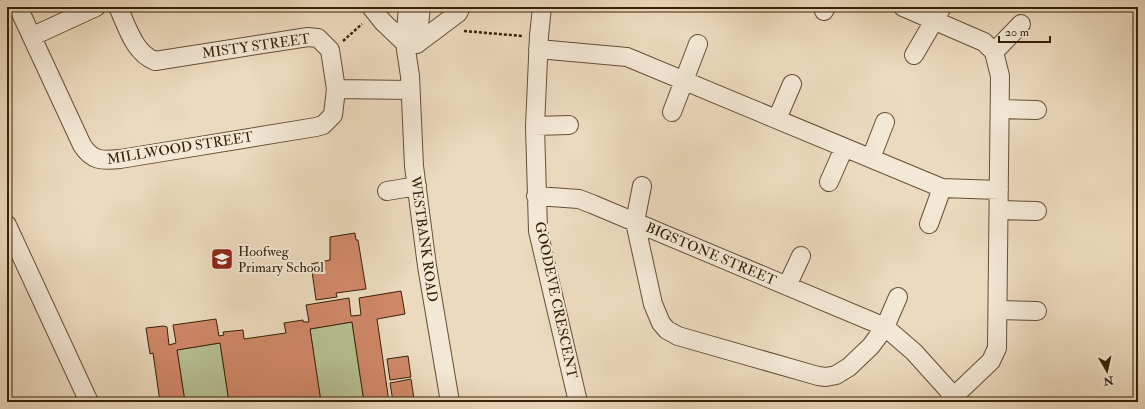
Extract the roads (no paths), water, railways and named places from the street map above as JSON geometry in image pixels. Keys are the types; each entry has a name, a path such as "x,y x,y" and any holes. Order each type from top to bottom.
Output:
{"street":[{"name":"MILLWOOD STREET","path":"18,7 33,36 82,145 89,155 97,160 120,159 323,125 330,120 335,112 336,89"},
{"path":"33,36 96,7"},
{"name":"MISTY STREET","path":"118,7 137,48 148,58 155,61 308,37 318,38 330,50 336,89"},
{"name":"WESTBANK ROAD","path":"408,7 412,43 410,83 417,186 427,266 450,402"},
{"name":"WESTBANK ROAD","path":"412,43 421,7"},
{"name":"GOODEVE CRESCENT","path":"542,7 535,126 536,196 540,238 578,402"},
{"path":"903,7 938,14 990,47 994,52 1000,76 998,341 995,354 984,369 954,400"},
{"path":"376,13 412,43 451,16"},
{"path":"914,55 938,14"},
{"path":"994,52 1021,24"},
{"path":"539,43 627,57 942,188 999,190"},
{"path":"672,112 698,44"},
{"path":"336,89 410,83"},
{"path":"777,119 792,84"},
{"path":"1000,109 1037,110"},
{"path":"871,158 885,122"},
{"path":"535,126 569,125"},
{"path":"829,182 844,148"},
{"path":"387,191 417,186"},
{"name":"BIGSTONE STREET","path":"635,222 642,186"},
{"path":"929,224 942,188"},
{"name":"BIGSTONE STREET","path":"536,196 579,199 885,327 914,352 954,400"},
{"path":"999,210 1037,211"},
{"path":"635,222 658,317 667,330 678,336 826,377 836,375 849,367 874,343 885,327 898,297"},
{"path":"7,225 89,402"},
{"name":"BIGSTONE STREET","path":"787,286 800,256"},
{"path":"998,310 1037,311"}],"place":[{"name":"Hoofweg Primary School","path":"222,259"}]}
